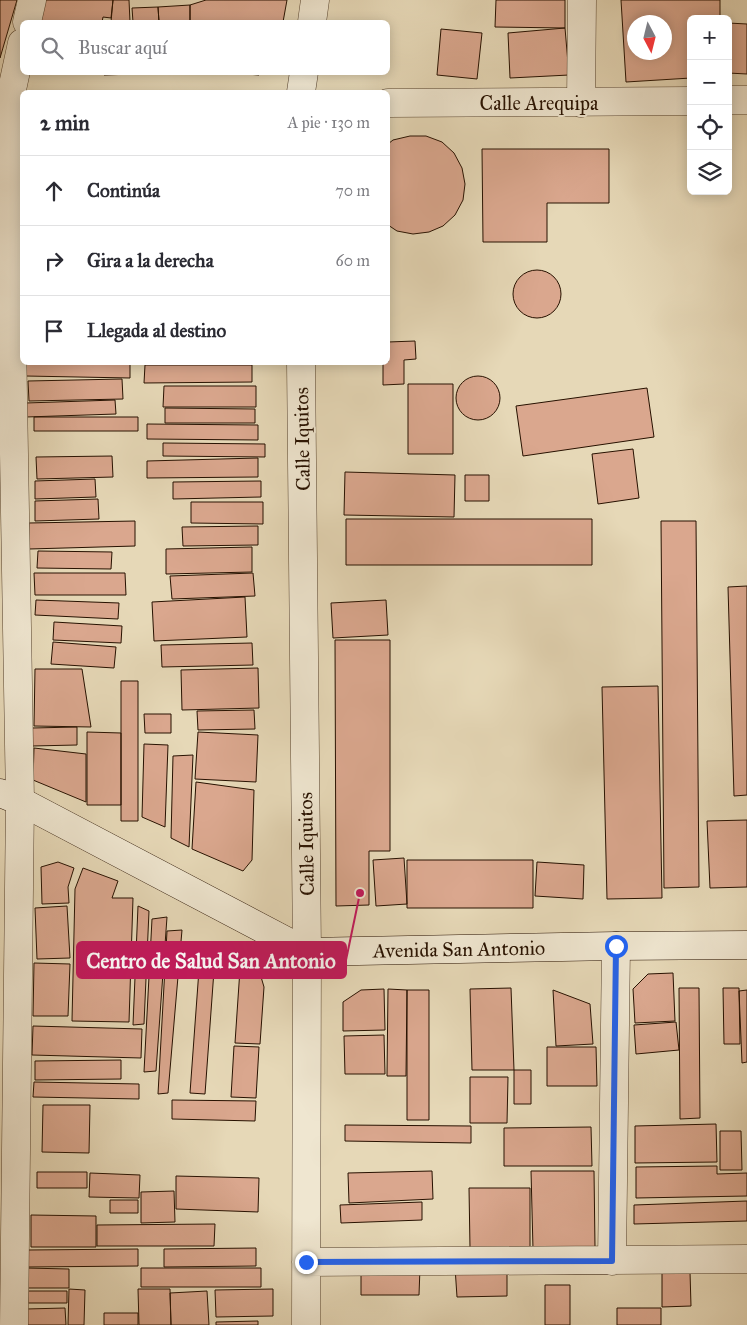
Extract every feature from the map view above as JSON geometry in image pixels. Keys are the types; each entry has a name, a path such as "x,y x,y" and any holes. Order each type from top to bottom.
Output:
{"street":[{"path":"27,20 32,0"},
{"path":"312,20 316,0"},
{"path":"581,103 582,0"},
{"path":"14,1325 10,797 10,108 20,54"},
{"path":"301,90 304,75"},
{"path":"732,100 747,100"},
{"name":"Calle Arequipa","path":"390,103 687,101"},
{"name":"Calle Iquitos","path":"301,365 307,952 306,1325"},
{"name":"Avenida San Antonio","path":"10,797 307,952 747,945"},
{"path":"612,1261 616,946"},
{"path":"306,1262 747,1259"}],"building":[{"path":"0,0 17,0 0,58"},
{"path":"41,0 113,0 111,18 103,17 102,20 38,20"},
{"path":"113,0 129,0 130,20 111,20"},
{"path":"206,0 287,0 283,20 190,20 190,5"},
{"path":"496,0 565,0 565,28 495,27"},
{"path":"621,0 720,0 720,15 687,15 687,78 626,82"},
{"path":"190,5 190,20 159,20 158,7"},
{"path":"158,7 159,20 133,20 132,8"},
{"path":"732,23 747,24 747,74 732,73"},
{"path":"565,28 569,75 510,78 508,33"},
{"path":"441,29 482,33 477,79 437,75"},
{"path":"410,136 426,136 442,142 454,153 462,168 465,184 463,200 455,215 443,226 429,232 413,234 397,231 390,226 390,142"},
{"path":"482,149 609,149 609,203 547,203 547,242 483,242"},
{"path":"532,270 542,270 554,277 561,289 561,299 554,311 542,318 532,318 524,314 517,307 513,299 513,289 517,281 524,274"},
{"path":"415,341 416,359 404,360 404,384 383,385 383,365 390,365 390,342"},
{"path":"26,365 130,365 130,378 26,376"},
{"path":"145,365 252,365 252,382 144,383"},
{"path":"482,376 494,382 499,389 499,407 494,414 487,419 474,420 466,417 459,410 456,394 459,386 466,379"},
{"path":"122,379 123,399 29,401 28,381"},
{"path":"408,384 453,384 453,454 408,454"},
{"path":"164,386 256,386 256,407 163,407"},
{"path":"647,388 654,437 523,456 516,406"},
{"path":"115,400 116,414 26,417 26,403"},
{"path":"165,408 255,409 255,423 165,423"},
{"path":"34,417 138,417 138,431 34,431"},
{"path":"147,424 258,425 258,440 147,439"},
{"path":"163,443 265,444 265,457 163,456"},
{"path":"633,449 639,498 598,504 592,454"},
{"path":"112,456 113,477 37,479 36,457"},
{"path":"258,458 258,477 147,478 147,461"},
{"path":"345,472 455,475 454,517 344,515"},
{"path":"465,475 489,475 489,501 465,501"},
{"path":"95,479 96,497 35,499 35,481"},
{"path":"261,481 261,497 173,499 173,482"},
{"path":"98,499 99,519 35,521 35,501"},
{"path":"191,502 263,502 263,524 191,523"},
{"path":"346,519 592,519 592,565 346,565"},
{"path":"135,521 135,546 29,549 29,523"},
{"path":"661,521 696,521 699,887 664,888"},
{"path":"258,526 258,545 183,546 182,527"},
{"path":"252,547 252,572 166,574 166,549"},
{"path":"38,551 112,552 111,569 37,568"},
{"path":"34,573 125,573 126,595 35,595"},
{"path":"253,573 255,596 172,599 170,576"},
{"path":"747,586 747,795 734,796 728,587"},
{"path":"245,597 247,637 154,641 152,602"},
{"path":"36,600 119,603 118,619 35,615"},
{"path":"386,600 388,635 333,638 331,603"},
{"path":"54,622 122,626 121,643 53,640"},
{"path":"335,640 390,640 390,851 369,851 369,905 336,906"},
{"path":"53,642 116,647 114,668 51,664"},
{"path":"252,643 253,665 162,667 161,645"},
{"path":"258,668 259,708 182,710 181,670"},
{"path":"35,669 82,669 91,727 34,726"},
{"path":"121,681 138,681 138,821 121,821"},
{"path":"658,686 662,898 607,899 602,687"},
{"path":"254,710 255,729 198,730 197,711"},
{"path":"144,714 171,714 171,733 145,733"},
{"path":"77,727 77,745 32,746 32,728"},
{"path":"87,732 121,733 121,805 87,805"},
{"path":"198,732 258,735 256,782 195,779"},
{"path":"144,744 168,745 165,827 142,817"},
{"path":"34,748 86,754 86,802 33,780"},
{"path":"193,755 189,847 171,838 173,756"},
{"path":"196,782 254,790 252,860 243,871 192,849"},
{"path":"747,820 747,887 710,888 707,821"},
{"path":"404,858 407,904 376,906 373,860"},
{"path":"407,860 533,860 533,908 407,908"},
{"path":"58,862 74,868 68,887 69,903 42,904 41,867"},
{"path":"537,862 584,865 583,899 535,896"},
{"path":"83,868 118,881 112,898 133,898 129,1022 72,1021 75,889"},
{"path":"67,906 70,958 37,959 35,908"},
{"path":"138,906 149,911 144,1024 133,1025"},
{"path":"167,917 156,1071 144,1072 152,919"},
{"path":"182,930 168,1093 158,1094 167,931"},
{"path":"201,942 216,943 205,1094 190,1093"},
{"path":"34,963 70,964 68,1016 33,1016"},
{"path":"240,969 259,970 264,987 260,1044 235,1043"},
{"path":"673,973 675,1021 635,1023 633,989 648,974"},
{"path":"511,988 514,1070 472,1070 470,989"},
{"path":"679,988 699,988 700,1118 680,1119"},
{"path":"723,988 739,988 740,1044 724,1044"},
{"path":"384,989 385,1030 343,1031 343,1002 361,990"},
{"path":"388,989 407,990 406,1076 387,1076"},
{"path":"407,990 429,990 429,1120 407,1120"},
{"path":"553,990 590,1004 593,1044 556,1046"},
{"path":"747,990 747,1062 742,1063 739,991"},
{"path":"676,1022 679,1050 636,1054 634,1025"},
{"path":"33,1026 142,1029 141,1058 32,1055"},
{"path":"384,1035 385,1074 345,1074 344,1036"},
{"path":"234,1046 259,1047 256,1098 231,1097"},
{"path":"547,1047 596,1047 597,1086 547,1086"},
{"path":"121,1060 121,1079 35,1080 35,1061"},
{"path":"514,1070 531,1070 531,1104 514,1104"},
{"path":"470,1077 508,1077 507,1123 470,1123"},
{"path":"34,1082 139,1084 139,1099 33,1097"},
{"path":"172,1100 256,1101 255,1121 172,1119"},
{"path":"43,1105 90,1105 89,1153 42,1152"},
{"path":"716,1124 717,1162 635,1163 635,1126"},
{"path":"345,1125 471,1126 471,1143 345,1141"},
{"path":"591,1127 592,1166 504,1166 504,1128"},
{"path":"720,1131 741,1131 742,1170 720,1170"},
{"path":"717,1166 717,1174 747,1173 747,1196 636,1198 636,1167"},
{"path":"432,1171 433,1199 349,1203 348,1173"},
{"path":"531,1171 594,1171 595,1247 533,1249"},
{"path":"37,1172 87,1172 87,1188 37,1188"},
{"path":"90,1173 140,1175 139,1198 89,1197"},
{"path":"176,1176 259,1178 258,1212 176,1209"},
{"path":"469,1188 530,1188 530,1247 470,1248"},
{"path":"174,1191 175,1222 141,1223 141,1192"},
{"path":"110,1200 138,1200 138,1213 110,1213"},
{"path":"747,1201 747,1221 634,1224 634,1205"},
{"path":"422,1202 422,1220 341,1223 340,1205"},
{"path":"31,1215 96,1216 96,1247 31,1247"},
{"path":"215,1224 214,1246 97,1246 97,1225"},
{"path":"256,1248 256,1266 164,1267 164,1249"},
{"path":"138,1249 138,1266 28,1267 28,1250"},
{"path":"507,1266 507,1296 457,1297 455,1267"},
{"path":"26,1268 69,1269 69,1288 26,1288"},
{"path":"141,1268 261,1268 261,1287 141,1287"},
{"path":"361,1268 420,1268 419,1295 361,1295"},
{"path":"662,1272 690,1272 691,1306 662,1307"},
{"path":"545,1285 570,1285 570,1325 545,1325"},
{"path":"69,1289 85,1290 84,1325 68,1325"},
{"path":"138,1289 170,1289 171,1325 139,1325"},
{"path":"273,1289 273,1316 216,1317 215,1290"},
{"path":"28,1291 67,1291 67,1303 28,1303"},
{"path":"207,1291 209,1325 171,1325 170,1293"},
{"path":"65,1308 66,1325 27,1325 26,1309"},
{"path":"617,1308 661,1308 661,1325 617,1325"},
{"path":"104,1313 138,1313 138,1325 104,1325"},
{"path":"258,1321 258,1325 216,1325 216,1322"}],"place":[{"name":"Centro de Salud San Antonio","path":"360,893"}],"route":[{"path":"306,1262 612,1261 616,946"}]}
